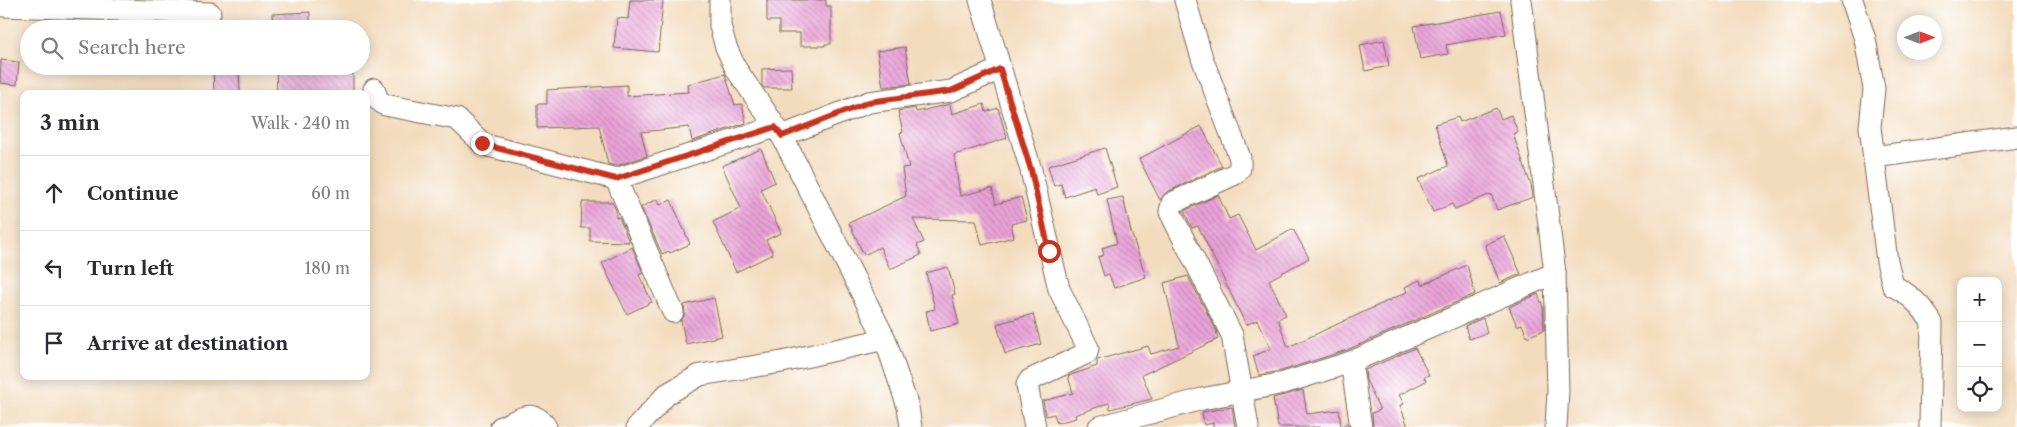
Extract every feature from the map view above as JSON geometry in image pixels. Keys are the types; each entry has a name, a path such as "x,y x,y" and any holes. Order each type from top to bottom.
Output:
{"street":[{"path":"720,0 720,26 726,47 736,69 778,132 885,339 908,407 911,427"},
{"path":"980,0 1031,170 1060,289 1088,348 1087,353 1030,380 1027,386 1035,427"},
{"path":"1185,0 1202,58 1238,152 1240,168 1234,174 1172,203 1170,212 1232,335 1248,427"},
{"path":"1521,0 1554,272 1558,391 1556,427"},
{"path":"1852,0 1866,39 1874,89 1870,127 1887,261 1893,286 1905,292 1924,309 1932,323 1930,427"},
{"path":"0,3 3,6 210,13"},
{"path":"374,89 378,100 385,105 457,119 478,139 489,146 616,179 778,132 869,102 951,91 1000,69"},
{"path":"1874,157 2017,137"},
{"path":"616,179 673,312"},
{"path":"1099,427 1202,399 1284,383 1351,362 1554,272"},
{"path":"637,427 667,394 700,375 782,362 885,339"},
{"path":"1351,362 1362,427"},
{"path":"501,427 530,416 541,419 546,427"}],"building":[{"path":"630,0 663,0 658,52 614,48 617,18 628,19"},
{"path":"767,0 826,0 826,6 831,6 831,44 825,44 825,46 800,46 800,33 779,33 779,21 767,21"},
{"path":"1501,11 1506,34 1446,45 1448,54 1420,59 1414,26"},
{"path":"310,12 310,20 272,20 272,14"},
{"path":"1384,40 1389,66 1365,71 1360,45"},
{"path":"905,47 911,84 883,87 877,51"},
{"path":"1,60 19,62 17,85 0,83"},
{"path":"791,68 792,88 764,88 762,85 762,69"},
{"path":"725,74 735,105 742,104 746,123 692,141 689,127 641,132 647,156 616,166 608,164 599,126 537,128 537,104 547,104 547,90 627,85 627,96 689,92 688,84"},
{"path":"213,75 239,75 240,90 214,90"},
{"path":"276,75 353,75 353,90 277,90"},
{"path":"950,104 952,114 984,104 986,112 998,108 1007,138 954,155 960,196 992,188 996,204 1021,197 1027,220 1011,224 1014,237 982,245 976,220 913,219 924,242 917,245 921,255 890,269 880,247 864,255 849,223 906,196 902,168 909,167 900,133 903,132 898,111 915,108 916,112"},
{"path":"1496,108 1501,119 1511,115 1518,132 1513,134 1531,185 1533,197 1497,210 1491,194 1455,209 1452,204 1433,212 1418,179 1448,166 1435,124 1458,117 1460,122"},
{"path":"1201,126 1222,166 1167,192 1160,200 1139,159"},
{"path":"1105,148 1117,187 1097,194 1095,187 1065,197 1061,184 1054,186 1048,166"},
{"path":"761,149 775,182 761,189 781,233 766,240 773,254 736,272 713,222 741,208 722,166"},
{"path":"1218,195 1229,219 1238,215 1256,250 1293,229 1309,258 1269,280 1286,315 1278,319 1288,347 1407,292 1405,287 1420,280 1422,285 1467,265 1475,294 1347,350 1281,371 1259,375 1253,356 1271,349 1257,320 1246,325 1198,226 1192,228 1184,211"},
{"path":"1123,197 1131,232 1146,277 1114,288 1109,274 1104,276 1098,257 1104,255 1102,248 1117,243 1107,200"},
{"path":"658,199 660,205 671,200 690,244 670,253 669,251 662,254 641,207"},
{"path":"582,202 612,202 616,210 616,218 619,217 629,242 590,241 590,228 581,228"},
{"path":"1504,236 1521,274 1500,283 1485,245"},
{"path":"632,247 643,273 639,275 652,302 627,314 602,263"},
{"path":"948,267 955,294 952,295 959,324 930,331 926,311 935,309 926,273"},
{"path":"1188,276 1216,330 1218,339 1142,375 1152,399 1110,409 1109,403 1075,415 1076,418 1057,423 1054,414 1046,416 1043,401 1073,393 1068,376 1097,366 1097,360 1148,346 1151,354 1179,346 1164,283"},
{"path":"1538,294 1543,307 1544,330 1527,337 1522,324 1517,326 1509,307"},
{"path":"714,298 722,336 686,344 681,321 685,314 684,305"},
{"path":"1033,314 1041,344 1005,354 997,324"},
{"path":"1483,318 1487,333 1469,339 1465,326"},
{"path":"1415,348 1429,375 1424,377 1426,381 1399,395 1404,404 1400,405 1408,427 1373,427 1372,413 1380,410 1366,380 1365,370"},
{"path":"1303,390 1307,414 1339,410 1341,426 1348,423 1348,427 1278,427 1273,398"},
{"path":"1232,407 1235,427 1213,427 1213,423 1204,425 1202,412"}],"route":[{"path":"482,143 616,179 775,127 782,136 869,102 951,91 1000,69 1031,170 1049,251"}]}
